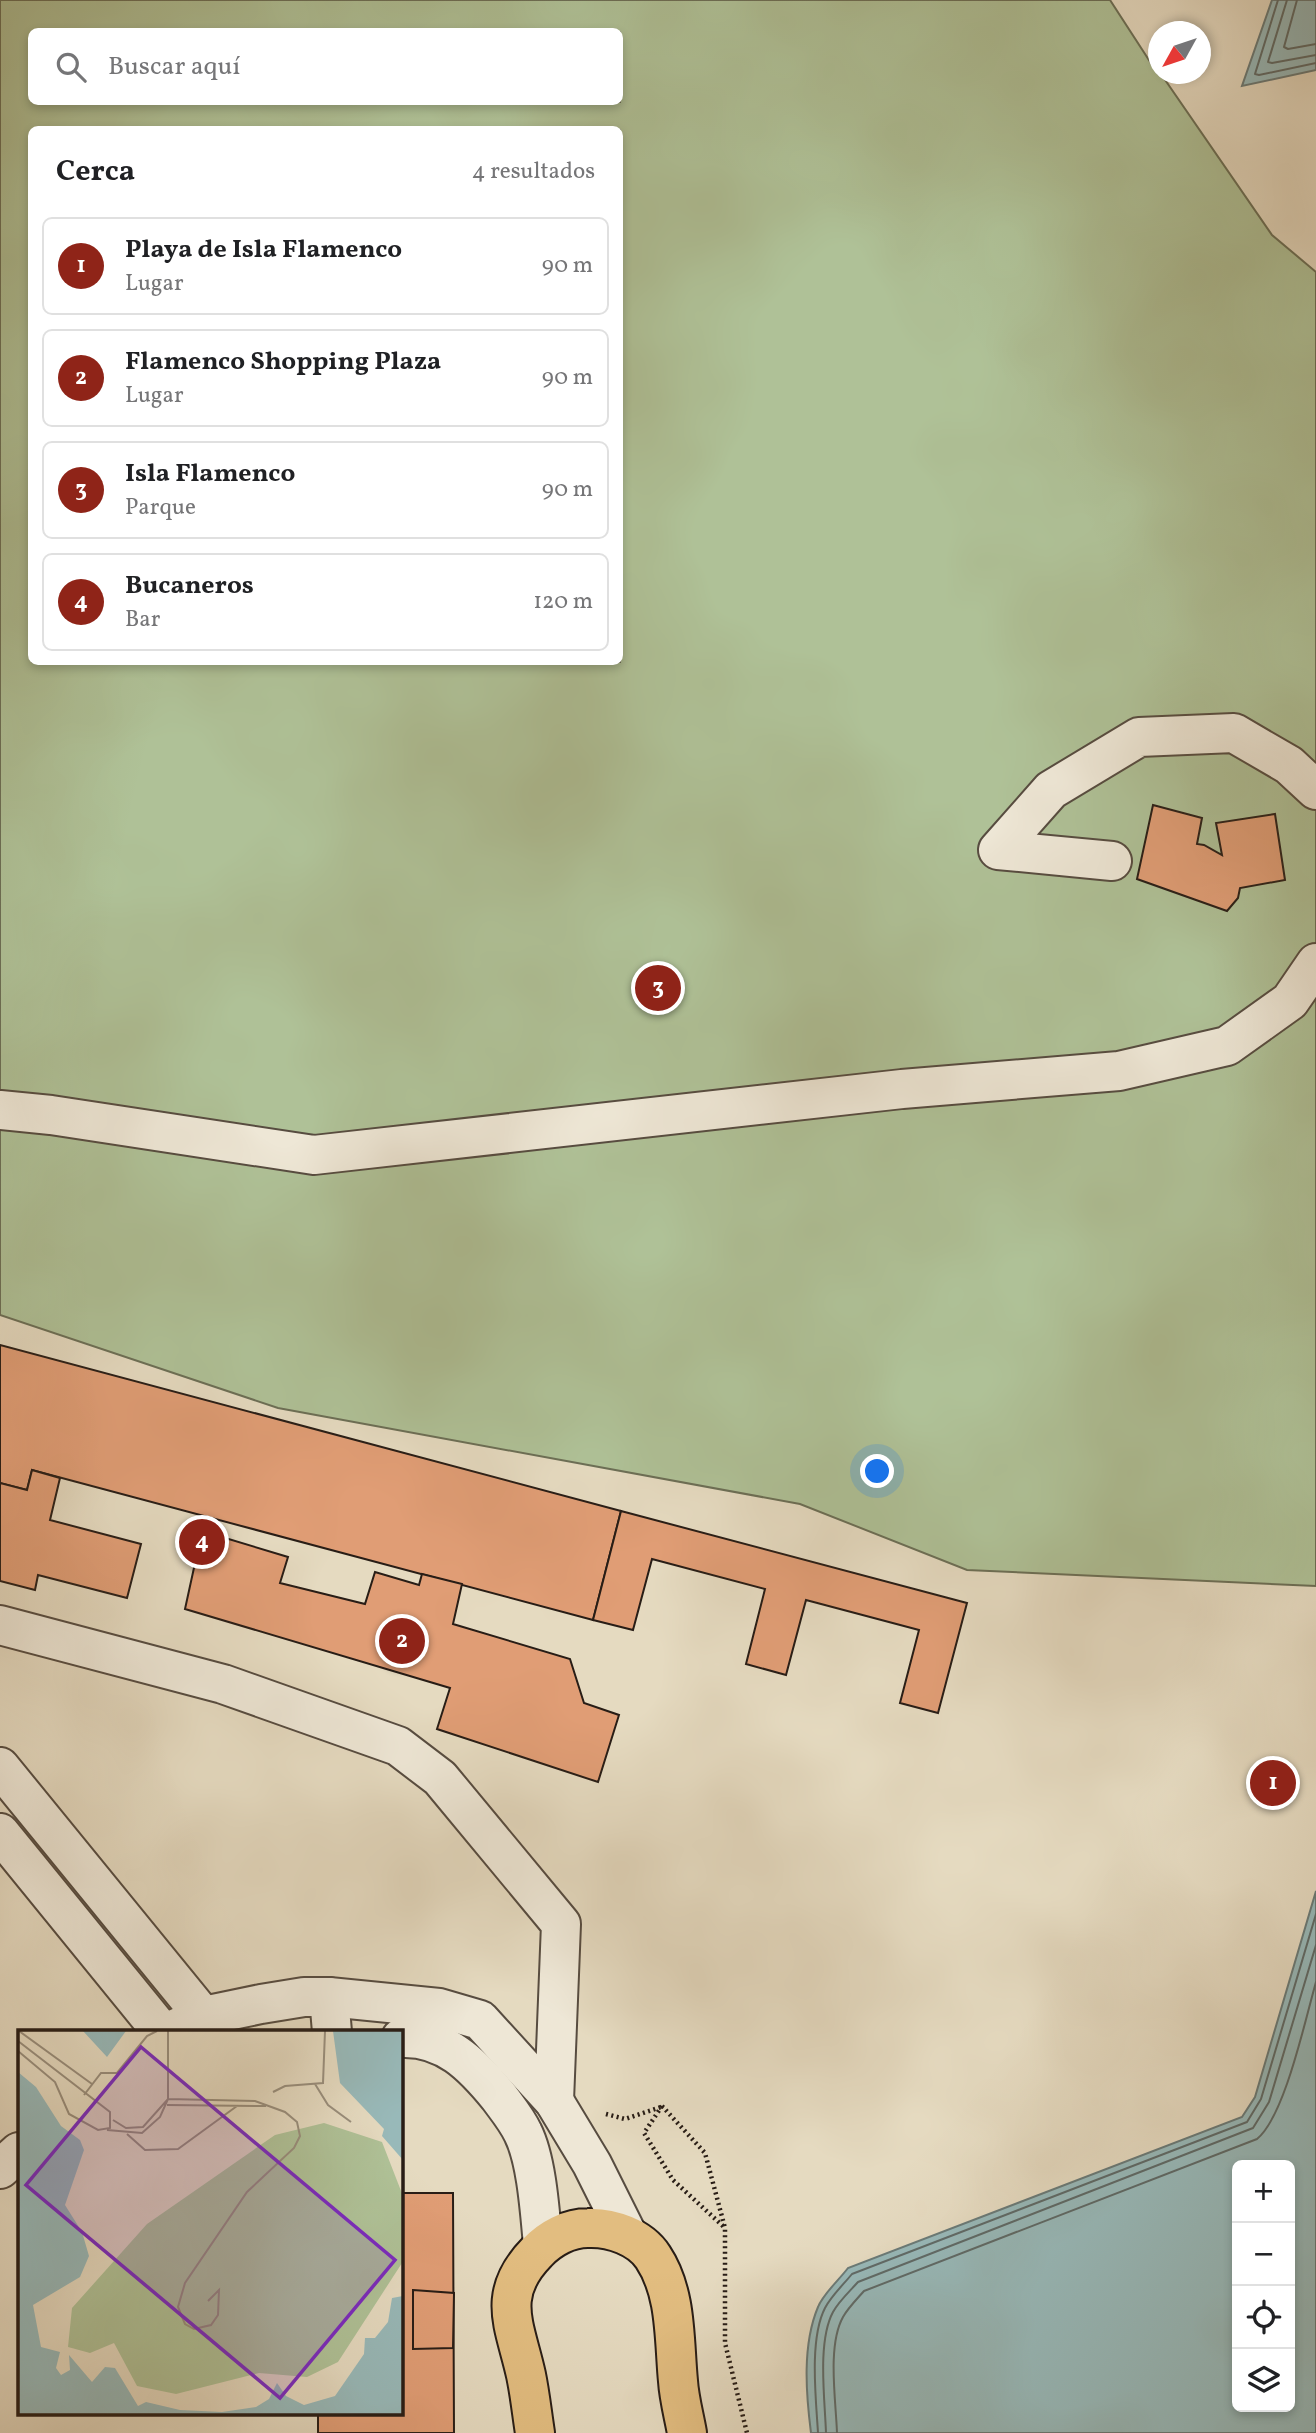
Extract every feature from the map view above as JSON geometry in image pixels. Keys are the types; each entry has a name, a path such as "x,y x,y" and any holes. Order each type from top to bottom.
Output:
{"main road":[{"path":"535,2433 512,2317 514,2284 522,2267 543,2245 553,2238 580,2228 602,2228 628,2236 652,2255 668,2286 678,2384 688,2433"}],"lane":[{"path":"1112,861 998,850 1051,790 1139,737 1234,733 1289,765 1316,790"},
{"path":"0,1110 51,1115 314,1155 902,1089 1119,1070 1227,1046 1290,1001 1316,963"},
{"path":"0,1625 223,1684 398,1746 440,1778 561,1924 554,2101"},
{"path":"0,1767 203,2016"},
{"path":"0,1833 160,2030"},
{"path":"172,2030 203,2016 304,1997 331,2015 439,2008 480,2020 554,2101 592,2164 628,2236"},
{"path":"402,2038 438,2044 467,2061 507,2108 524,2134 536,2181 543,2245"},
{"path":"0,2169 18,2153"}],"path":[{"path":"725,2228 673,2180 644,2133 662,2106 705,2153 725,2228 725,2343 747,2433"}],"green space":[{"path":"0,0 1110,0 1148,59 1148,84 1168,84 1272,235 1316,272 1316,1586 967,1570 800,1504 278,1408 0,1315"}],"water":[{"path":"1272,0 1316,0 1316,70 1242,86"},
{"path":"1316,1891 1316,2433 811,2433 807,2370 809,2337 818,2307 848,2268 1242,2117 1255,2097"}],"building":[{"path":"1153,805 1202,818 1197,844 1222,855 1216,823 1275,814 1285,880 1240,888 1238,898 1227,911 1137,879"},
{"path":"0,1345 621,1511 593,1620 32,1470 27,1490 0,1483"},
{"path":"32,1470 60,1478 50,1520 141,1544 127,1598 38,1575 35,1590 0,1581 0,1483 27,1490"},
{"path":"621,1511 967,1603 938,1713 900,1703 919,1630 806,1600 786,1675 746,1664 765,1589 652,1559 633,1630 593,1620"},
{"path":"202,1531 288,1557 280,1583 365,1604 375,1572 419,1585 422,1574 462,1584 453,1624 570,1659 584,1703 619,1715 598,1782 437,1729 450,1688 185,1609"},
{"path":"402,2193 453,2193 454,2433 318,2433 318,2416 402,2416"},
{"path":"413,2290 454,2293 453,2348 413,2349"}],"place":[{"name":"Isla Flamenco","path":"658,988"},
{"name":"Bucaneros","path":"202,1542"},
{"name":"Flamenco Shopping Plaza","path":"402,1641"},
{"name":"Playa de Isla Flamenco","path":"1273,1783"}]}
